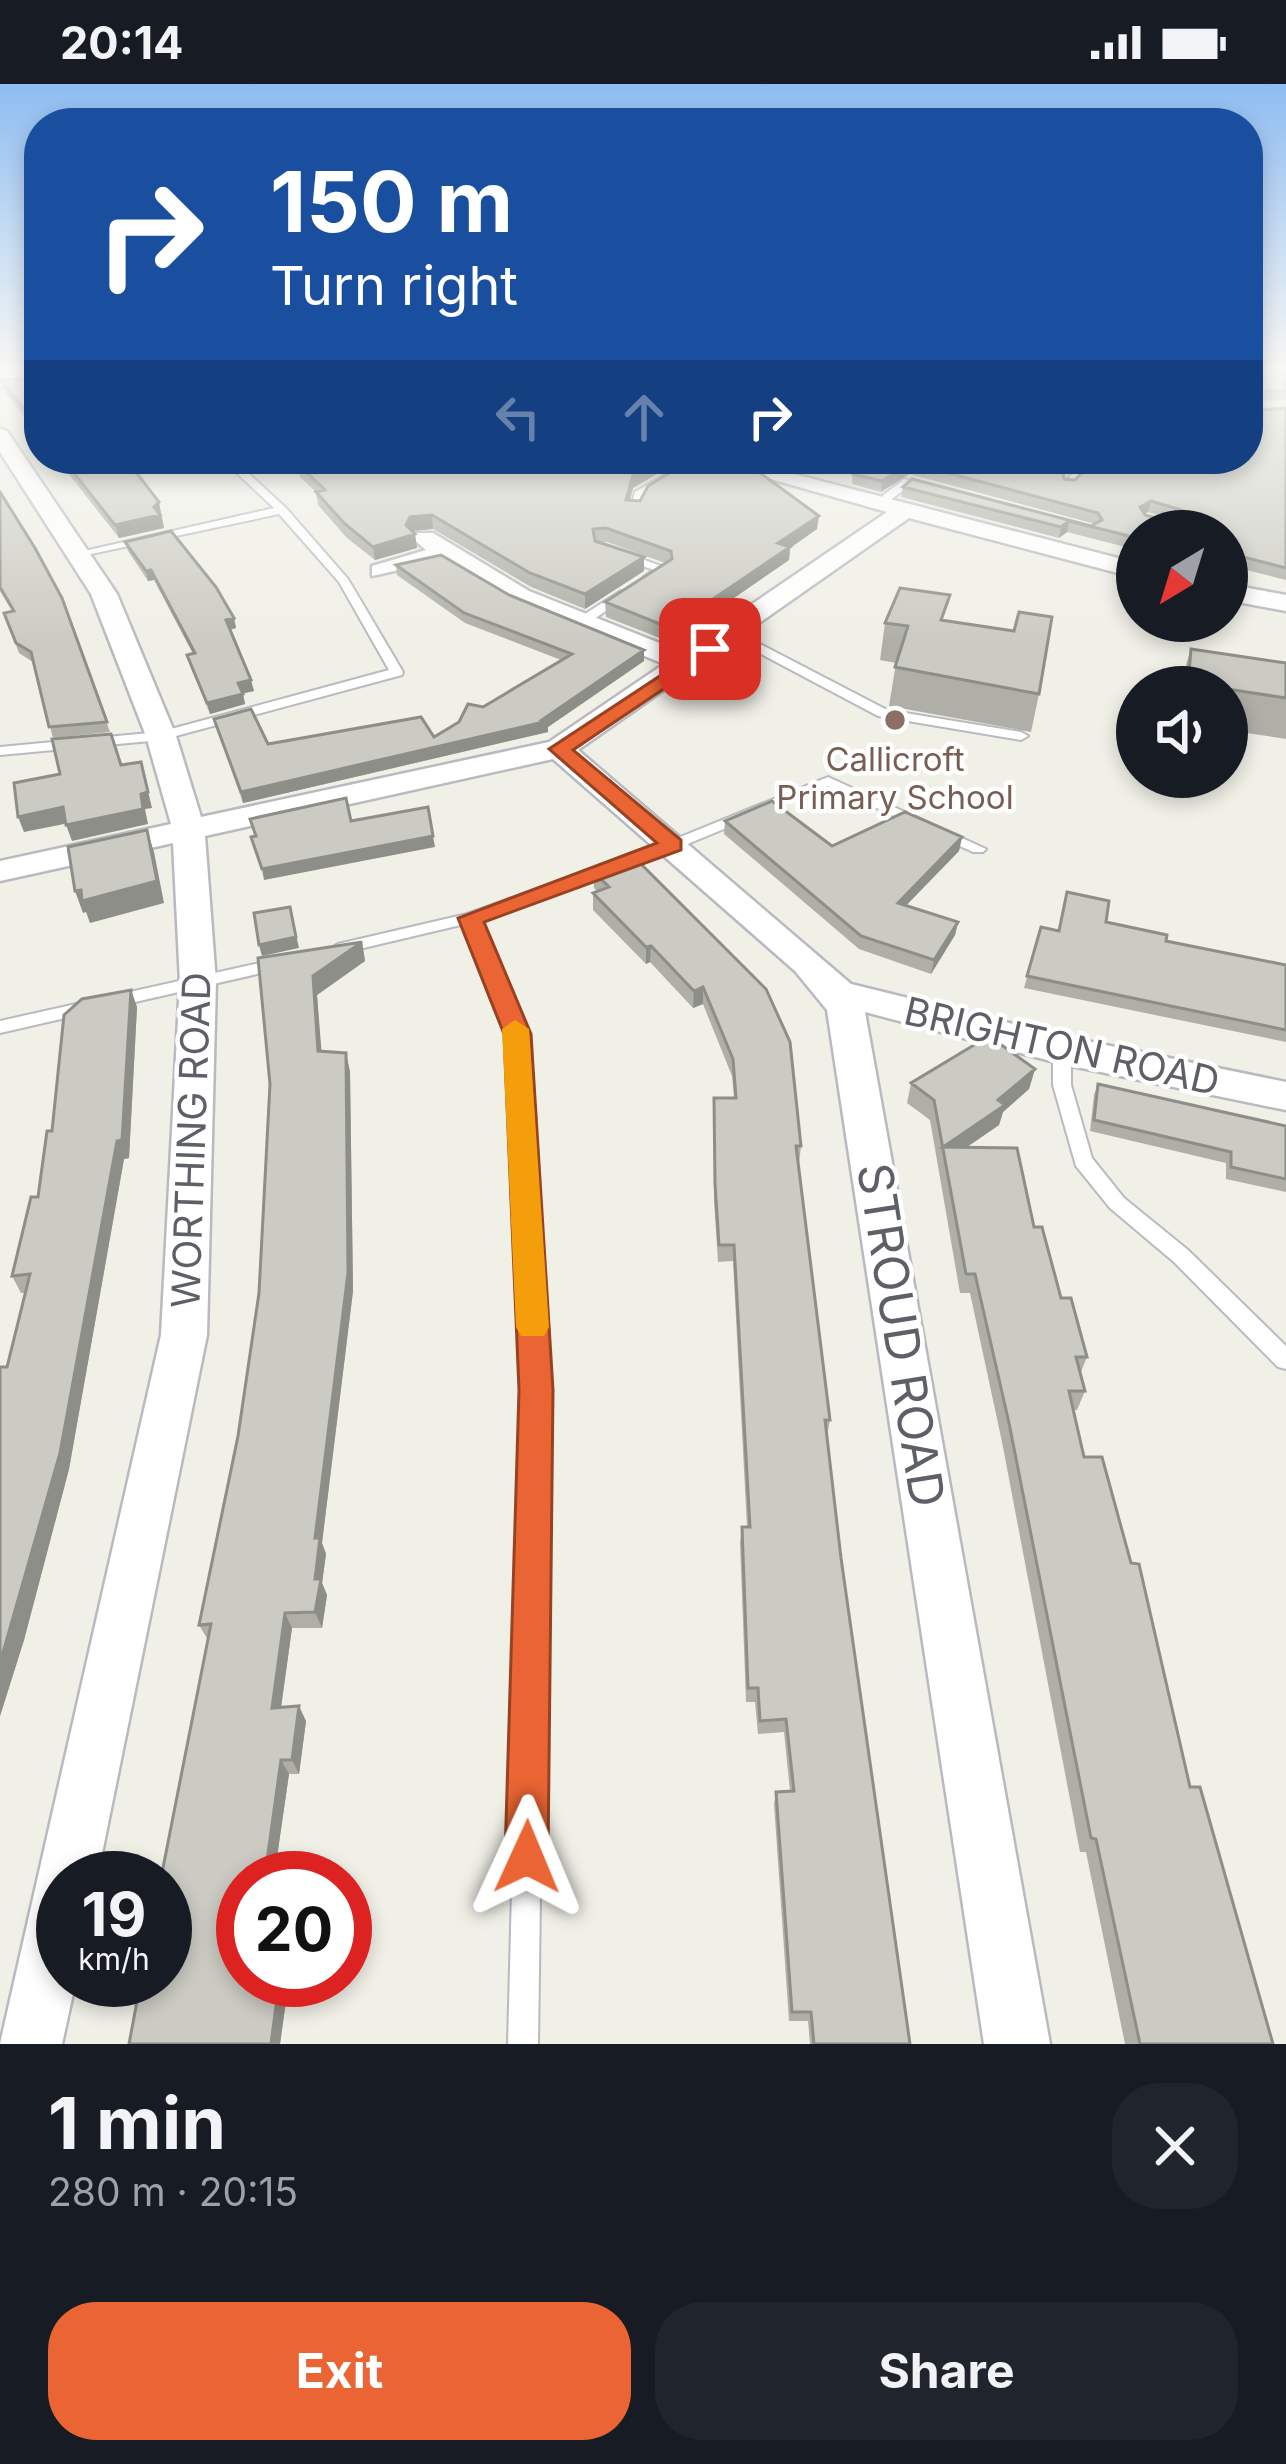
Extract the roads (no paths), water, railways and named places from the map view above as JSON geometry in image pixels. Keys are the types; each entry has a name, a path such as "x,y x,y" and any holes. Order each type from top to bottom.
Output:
{"street":[{"name":"WORTHING ROAD","path":"25,474 104,594 161,736 189,832 198,982 184,1335 71,1851"},
{"path":"764,474 1116,563"},
{"path":"0,871 559,749 733,634 889,509"},
{"path":"381,571 435,545 578,624 688,664"},
{"path":"1248,596 1286,603"},
{"path":"559,749 838,993"},
{"name":"BRIGHTON ROAD","path":"838,993 1062,1050 1286,1096"},
{"name":"STROUD ROAD","path":"838,993 864,1102 1017,2044"},
{"path":"29,2044 37,2007"}],"lane":[{"path":"0,751 161,736 397,671 344,581 243,474"},
{"path":"634,509 639,494 673,474"},
{"path":"1069,484 1078,474"},
{"path":"889,509 908,481 946,491"},
{"path":"77,554 282,510"},
{"path":"578,624 663,569 601,548"},
{"path":"344,581 381,571"},
{"path":"733,634 883,713 1022,736"},
{"path":"0,1027 471,918 673,845 828,781 978,849"},
{"path":"471,918 518,1034 536,1390 523,2044"},
{"path":"1062,1050 1062,1085 1083,1161 1118,1203 1181,1256 1286,1360"}],"place":[{"name":"Callicroft Primary School","path":"895,720"}]}
